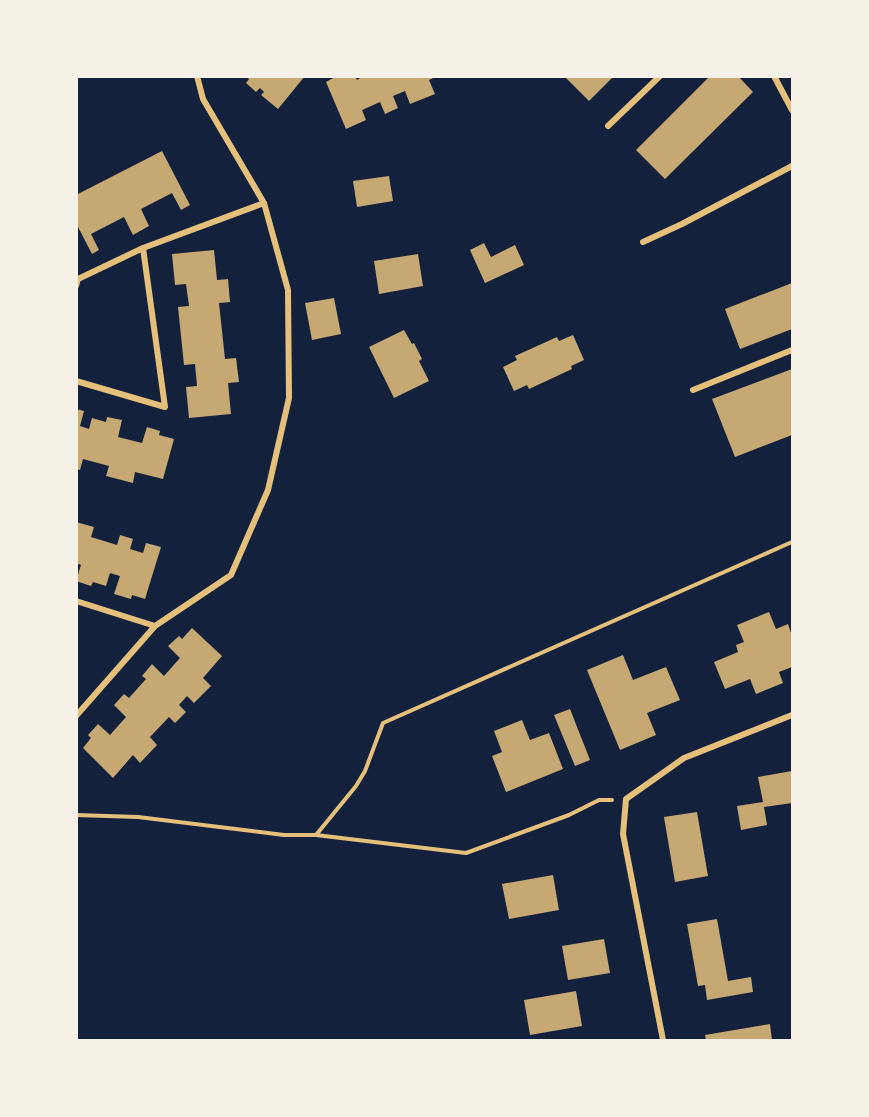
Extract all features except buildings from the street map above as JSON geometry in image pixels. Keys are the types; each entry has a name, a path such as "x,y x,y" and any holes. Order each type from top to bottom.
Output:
{"street":[{"path":"76,716 155,626 231,575 268,490 289,398 288,290 264,203 203,99 197,76"},
{"path":"608,126 660,76"},
{"path":"774,76 792,110"},
{"path":"643,242 792,166"},
{"path":"76,286 78,279 143,248 264,203"},
{"path":"76,381 165,407 143,248"},
{"path":"693,390 792,350"},
{"path":"76,601 155,626"},
{"path":"663,1041 623,834 626,799 684,758 792,715"}],"path":[{"path":"316,835 356,786 365,771 383,723 792,542"},
{"path":"76,815 138,817 284,835 316,835 466,853 569,815 599,800 626,799"}]}
